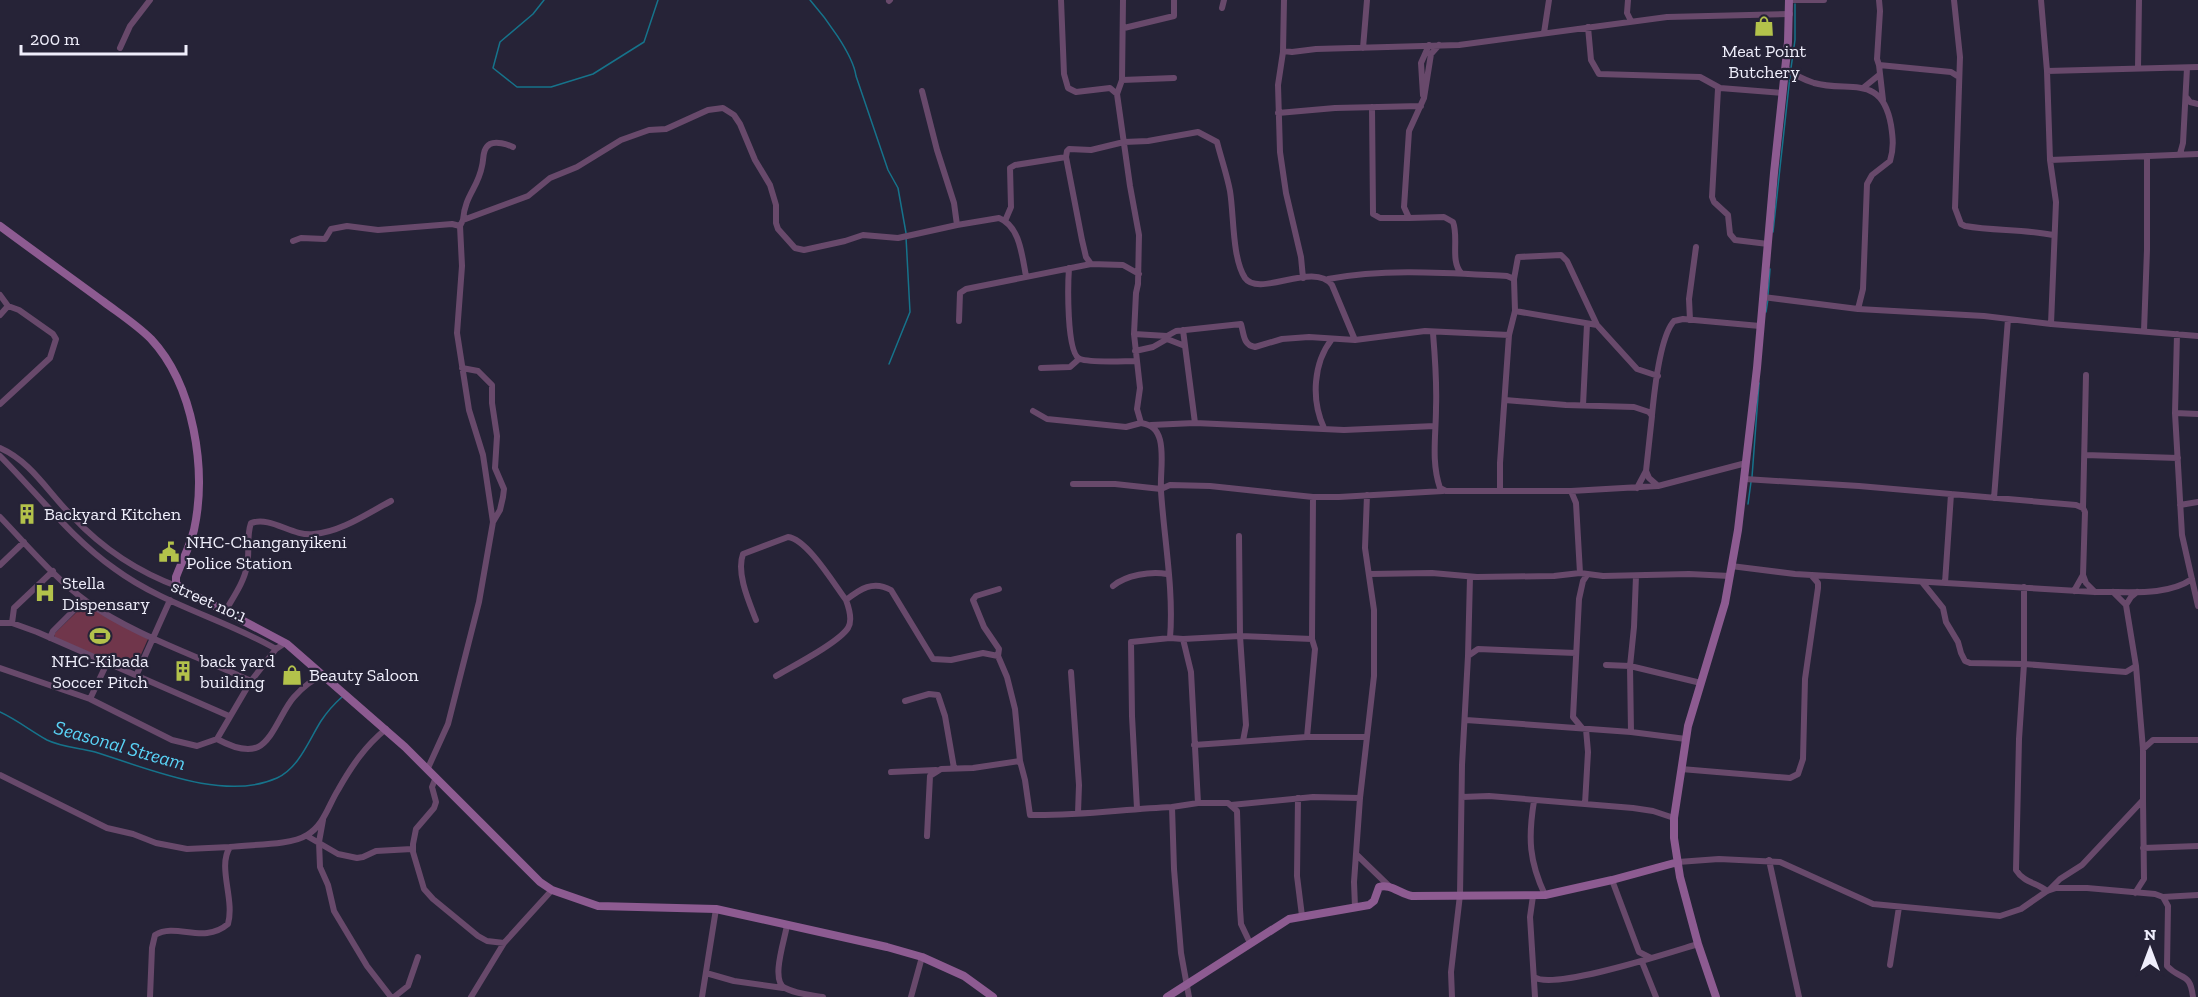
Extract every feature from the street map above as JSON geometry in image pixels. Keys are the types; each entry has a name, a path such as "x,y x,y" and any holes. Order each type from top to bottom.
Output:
{"street":[{"path":"120,48 130,26 150,0"},
{"path":"1061,0 1064,74 1068,88 1076,92 1110,88 1118,94"},
{"path":"1123,0 1122,80 1118,94 1139,235 1134,334 1140,388 1137,409 1142,423"},
{"path":"1124,28 1174,16 1174,0"},
{"path":"1222,8 1224,0"},
{"path":"1284,0 1283,51 1278,85 1280,153 1286,193 1301,257 1303,278"},
{"path":"1363,48 1367,0"},
{"path":"1544,33 1549,0"},
{"path":"1628,0 1628,13 1631,21"},
{"path":"1716,997 1698,944 1680,877 1674,838 1674,818 1688,726 1725,603 1745,479 1790,0 1824,0"},
{"path":"1858,309 1863,289 1867,184 1872,175 1890,161 1894,142 1889,114 1883,101 1877,59 1879,0"},
{"path":"1954,0 1960,57 1955,208 1958,220 1965,226 1989,230 2039,232 2054,235"},
{"path":"2041,0 2048,71 2050,160 2056,202 2052,324"},
{"path":"2139,0 2139,68"},
{"path":"1283,51 1494,42 1667,17 1790,14"},
{"path":"1588,27 1591,60 1599,74 1700,77 1722,89 1782,93"},
{"path":"1424,98 1421,63 1429,45"},
{"path":"1409,218 1404,207 1409,154 1408,138 1412,123 1424,98 1431,54 1439,45"},
{"path":"1879,65 1947,72 1959,77"},
{"path":"2048,71 2198,67"},
{"path":"1785,68 1815,83 1863,88 1883,101"},
{"path":"2180,154 2184,143 2187,68"},
{"path":"1863,88 1879,75"},
{"path":"1122,80 1174,78"},
{"path":"1718,89 1712,197 1714,202 1728,215 1730,234 1735,240 1768,244"},
{"path":"922,91 954,203 957,225"},
{"path":"2187,98 2190,102 2198,104"},
{"path":"1278,113 1421,106"},
{"path":"1372,107 1373,214 1380,218 1444,217 1453,222 1456,265 1461,273"},
{"path":"293,241 301,238 325,239 332,229 340,226 378,230 461,223 528,196 550,178 577,167 621,140 649,130 666,129 700,113 723,108 734,115 740,124 755,160 770,185 776,205 777,226 797,249 804,250 867,235 898,238 999,218 1010,226 1020,246 1026,276"},
{"path":"1091,264 1086,257 1082,240 1066,154 1069,149 1091,150 1124,142 1148,141 1198,132 1217,142 1229,188 1236,245 1246,280 1251,283 1261,283 1322,276 1328,279 1355,340"},
{"path":"428,768 450,716 479,602 492,522 483,455 470,417 456,333 462,266 461,223 465,204 480,175 484,150 495,143 513,147"},
{"path":"1005,221 1011,207 1010,168 1066,154"},
{"path":"2050,160 2198,154"},
{"path":"2144,331 2147,156"},
{"path":"0,226 139,328 167,359 189,411 196,436 198,456 196,520 176,577 179,587"},
{"path":"1690,320 1689,299 1696,247"},
{"path":"1500,491 1509,335 1515,311 1514,279 1518,257 1561,255 1567,261 1597,325 1637,369 1658,376"},
{"path":"959,321 960,293 966,289 1091,264 1112,264 1130,268 1138,274"},
{"path":"1130,268 1139,266"},
{"path":"1069,268 1071,332 1074,352 1079,359"},
{"path":"1328,279 1368,274 1461,273 1507,276 1514,279"},
{"path":"0,295 9,306 20,310 53,334 56,339 50,358 0,404"},
{"path":"1763,297 1858,309 1984,316 2198,336"},
{"path":"0,315 9,306"},
{"path":"1515,311 1597,325"},
{"path":"1994,498 2008,319"},
{"path":"1638,488 1646,471 1658,376 1668,329 1674,321 1690,320 1760,326"},
{"path":"1135,351 1153,347 1176,331 1241,324 1245,341 1255,347 1282,339 1310,337 1355,340 1425,331 1509,335"},
{"path":"1583,405 1587,324"},
{"path":"1183,330 1195,423"},
{"path":"1432,333 1436,394 1434,442 1437,479 1440,488 1446,491"},
{"path":"1134,334 1167,338 1185,346"},
{"path":"2178,334 2175,412 2180,505 2184,544 2198,606"},
{"path":"1324,428 1319,412 1317,376 1322,355 1332,339"},
{"path":"1079,359 1136,361"},
{"path":"1041,368 1073,366 1079,359"},
{"path":"462,368 478,371 492,385 491,396 497,436 495,468 504,489 500,510 492,522"},
{"path":"2086,375 2084,575 2086,583 2095,592"},
{"path":"1505,399 1634,407 1649,412 1652,416"},
{"path":"1033,411 1047,419 1126,427 1142,423 1151,425 1195,423 1344,430 1435,426"},
{"path":"2175,412 2198,414"},
{"path":"1151,425 1160,440 1161,489 1171,615 1170,638"},
{"path":"0,448 31,469 74,518 125,561 152,577 179,587 226,610 285,643 386,729 436,776 527,871 552,890 604,907 716,909 869,942 922,957 964,976 993,997"},
{"path":"2085,455 2178,458"},
{"name":"street no:1","path":"0,456 48,508 96,554 130,579 276,649"},
{"path":"1073,484 1115,484 1161,489 1170,485 1210,486 1312,497 1446,491 1571,491 1659,486 1746,463"},
{"path":"1646,471 1654,484 1659,486"},
{"path":"1501,476 1512,491"},
{"path":"1745,479 1951,494 2076,505 2083,508"},
{"path":"1576,503 1585,490"},
{"path":"1569,727 1573,717 1579,599 1583,581 1576,503 1571,491"},
{"path":"1945,582 1951,494"},
{"path":"1355,907 1354,882 1360,798 1374,688 1374,618 1365,548 1367,495"},
{"path":"1307,737 1315,649 1312,639 1312,497"},
{"path":"226,610 247,567 248,532 251,523 258,521 299,533 314,534 357,520 391,501"},
{"path":"2180,505 2198,502"},
{"path":"0,517 84,600 120,621 251,681"},
{"path":"1239,536 1240,636 1246,725 1243,741"},
{"path":"756,620 743,578 741,560 743,554 788,537 793,537 809,552 846,600 850,619 845,631 834,641 776,676"},
{"path":"0,565 24,542"},
{"path":"1731,566 1811,575 2095,592 2180,587 2192,579"},
{"path":"12,623 15,608 53,571"},
{"path":"1113,586 1124,579 1156,573 1167,574"},
{"path":"1370,574 1432,573 1470,577 1583,574 1730,576"},
{"path":"1681,769 1790,778 1798,774 1803,759 1805,679 1818,588 1818,583 1811,575"},
{"path":"2074,591 2084,575"},
{"path":"1632,732 1630,666 1636,576"},
{"path":"1452,997 1451,972 1460,895 1461,797 1466,720 1470,577"},
{"path":"1922,582 1943,608 1946,622 1965,661 2126,672 2136,679"},
{"path":"846,600 860,588 885,587 891,590 906,612 929,656 933,659 951,660 983,653 998,656"},
{"path":"2024,587 2024,664 2019,739 2016,870 2025,880 2048,890 2087,888 2155,894 2163,897 2198,895"},
{"path":"2180,587 2195,594"},
{"path":"999,589 975,596 973,600 982,622 999,649 998,656 1007,677 1015,709 1020,761 1030,815 1093,814 1198,803 1232,805 1298,798 1360,798"},
{"path":"2126,605 2137,591"},
{"path":"2113,592 2126,605 2136,666 2143,749 2144,882 2155,894"},
{"path":"50,638 53,631 84,600"},
{"path":"136,676 170,600"},
{"path":"0,623 12,623 50,638 229,716"},
{"path":"1137,808 1131,642 1170,638 1240,636 1312,639"},
{"path":"1183,639 1191,672 1198,803"},
{"path":"0,668 90,699 126,718 193,747 202,746 217,739 251,681 276,649 285,643"},
{"path":"1468,656 1478,650 1576,653"},
{"path":"90,699 108,662"},
{"path":"1606,665 1630,666 1701,683"},
{"path":"2126,672 2136,666"},
{"path":"1071,672 1079,785 1078,813"},
{"path":"217,739 232,746 248,749 258,747 270,734 293,698 315,679 324,675"},
{"path":"905,701 929,694 938,695 945,716 954,768"},
{"path":"1573,717 1584,728 1585,804"},
{"path":"1466,720 1632,732 1686,739"},
{"path":"386,729 369,742 336,792 323,820 320,867 328,885 334,911 366,966 392,997 408,986 418,957"},
{"path":"1194,745 1307,737 1366,737"},
{"path":"2143,749 2153,740 2198,741"},
{"path":"891,772 973,768 1020,761"},
{"path":"927,836 930,776 936,770"},
{"path":"0,775 107,828 134,834 156,843 187,849 272,844 307,836 323,820"},
{"path":"436,776 432,787 436,802 434,808 416,829 412,849 424,889 478,936 487,941 504,943"},
{"path":"1461,797 1489,796 1647,809 1674,818"},
{"path":"1298,798 1297,876 1302,916"},
{"path":"1357,855 1388,885 1404,895 1533,897 1612,880 1678,862 1719,859 1768,860 1800,870 1865,902 2000,916 2021,909 2086,861 2143,800"},
{"path":"1534,801 1529,834 1530,848 1545,895"},
{"path":"1232,805 1237,811 1241,924 1250,943"},
{"path":"1172,807 1173,858 1181,953 1190,997"},
{"path":"307,836 338,854 357,858 376,851 412,849"},
{"path":"2143,848 2198,846"},
{"path":"150,997 152,948 155,935 164,931 211,933 228,924 230,907 225,856 230,847"},
{"path":"1768,860 1799,997"},
{"path":"1612,880 1639,952 1651,958"},
{"path":"2135,893 2144,882"},
{"path":"1167,997 1280,924 1302,916 1369,905 1374,902 1379,887 1388,885"},
{"path":"471,997 504,943 552,890"},
{"path":"1533,897 1530,912 1535,993"},
{"path":"2163,897 2168,906 2167,966 2171,971 2188,978 2192,985 2193,997"},
{"path":"1890,965 1899,907"},
{"path":"701,996 716,909"},
{"path":"783,988 778,981 778,970 787,924"},
{"path":"1534,977 1544,982 1642,962 1698,944"},
{"path":"911,997 922,957"},
{"path":"1642,962 1656,997"},
{"path":"706,973 734,981 823,997"},
{"path":"1535,993 1544,982"}],"shaded area":[{"name":"NHC-Kibada Soccer Pitch","path":"85,604 148,639 135,668 130,669 55,638 54,634"}],"waterway":[{"path":"544,0 533,14 500,42 493,68 517,87 551,87 593,74 644,42 658,0"},
{"path":"810,0 838,36 850,57 888,170 898,188 906,233"},
{"path":"1791,68 1795,40 1795,4"},
{"path":"1773,232 1790,76"},
{"path":"889,364 910,312 906,237"},
{"path":"1768,295 1770,269"},
{"path":"1766,312 1768,299"},
{"path":"1752,477 1759,383"},
{"path":"1748,504 1751,482"},
{"name":"Seasonal Stream","path":"0,712 47,740 58,744 95,752 186,780 210,785 234,786 256,784 277,778 285,773 297,761 326,714 342,697"}],"place":[{"name":"Meat Point Butchery","path":"1764,26"},
{"name":"Backyard Kitchen","path":"27,514"},
{"name":"NHC-Changanyikeni Police Station","path":"169,552"},
{"name":"Stella Dispensary","path":"45,593"},
{"name":"NHC-Kibada Soccer Pitch","path":"100,636"},
{"name":"back yard building","path":"183,671"},
{"name":"Beauty Saloon","path":"292,675"}]}
